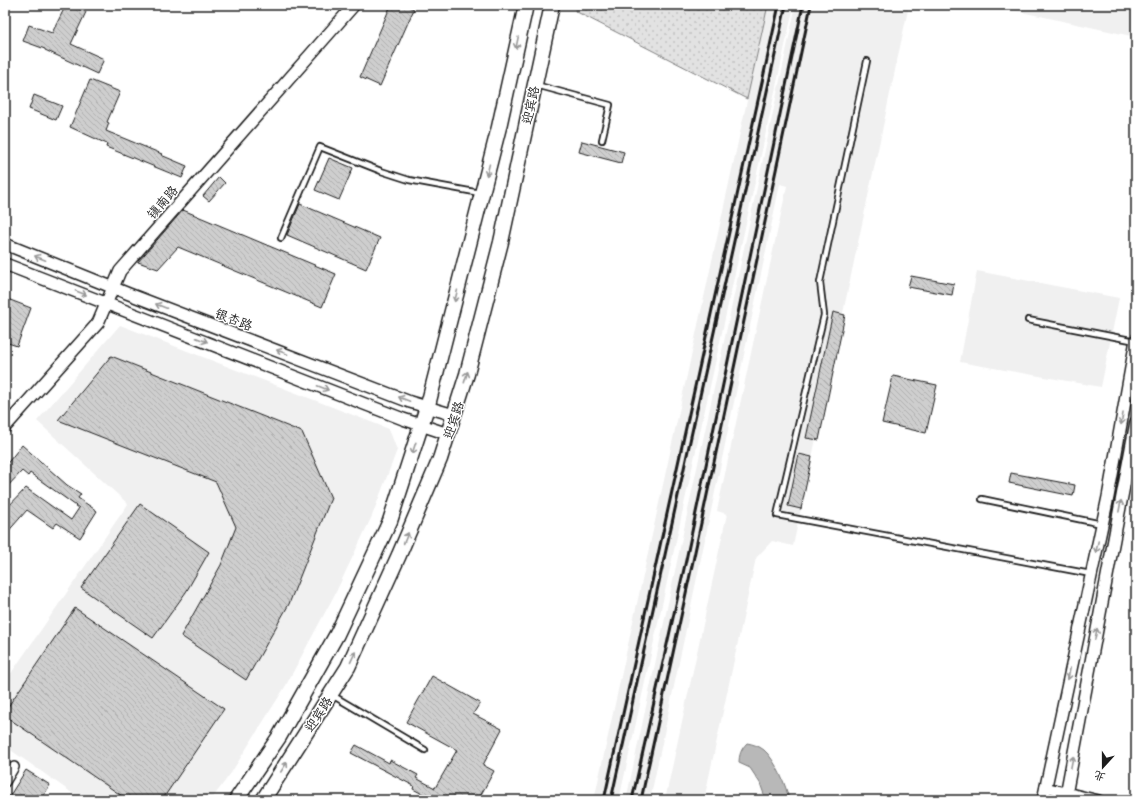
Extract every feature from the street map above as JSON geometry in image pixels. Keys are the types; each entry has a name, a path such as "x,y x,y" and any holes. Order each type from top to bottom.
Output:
{"main road":[{"name":"迎宾路","path":"236,800 279,737 337,634 390,521 427,407 499,126 526,5"},
{"name":"迎宾路","path":"263,800 348,667 440,459 467,374 501,242 552,5"}],"street":[{"name":"镇南路","path":"5,427 98,322 120,271 354,5"},
{"name":"银杏路","path":"5,244 410,402 454,415"},
{"path":"5,264 421,426 448,434"},
{"path":"1043,800 1102,524 1136,340"},
{"path":"1066,796 1133,454 1136,422"},
{"path":"5,782 14,767"},
{"path":"1045,787 1066,796 1099,800"}],"lane":[{"path":"867,61 820,282 824,314 777,515 1091,574"},
{"path":"535,85 610,105 602,140"},
{"path":"281,238 320,147 380,171 409,180 482,194"},
{"path":"1028,320 1136,340"},
{"path":"982,500 1102,524"},
{"path":"331,694 425,750"}],"shaded area":[{"path":"577,5 768,5 747,99 575,11"},
{"path":"768,5 794,5 619,800 594,800"},
{"path":"796,5 909,5 793,546 772,541 756,558 704,800 665,800 727,514 717,511 787,186 780,184 650,800 626,800"},
{"path":"989,5 1136,5 1136,37"},
{"path":"977,271 1119,298 1101,387 960,362"},
{"path":"120,325 389,429 397,450 372,516 336,592 285,687 231,773 211,800 82,800 5,746 5,682 128,504 37,421"},
{"path":"747,743 756,745 768,754 783,781 789,800 766,800 760,783 750,768 739,763 741,752"}],"building":[{"path":"66,5 71,5 86,12 71,44 104,59 97,74 45,49 23,41 29,25 52,33"},
{"path":"391,5 405,5 414,9 380,86 360,77"},
{"path":"90,80 120,92 107,122 109,123 106,131 187,166 182,178 106,147 107,144 70,127"},
{"path":"34,95 62,106 56,120 29,109"},
{"path":"582,141 624,152 621,163 579,152"},
{"path":"329,158 353,168 339,200 315,190"},
{"path":"219,177 225,183 209,201 203,196"},
{"path":"300,204 380,238 366,269 287,235"},
{"path":"183,210 336,274 322,307 178,247 158,269 138,262"},
{"path":"911,276 954,284 952,295 908,287"},
{"path":"5,298 31,308 17,346 5,342"},
{"path":"833,312 845,315 819,440 806,438"},
{"path":"111,356 302,432 331,498 289,604 246,680 181,636 221,565 236,527 216,482 58,420"},
{"path":"893,376 937,385 926,433 882,423"},
{"path":"22,445 67,485 81,494 78,498 97,511 80,538 57,523 53,528 27,510 5,535 5,510 26,488 71,520 79,508 30,473 28,476 22,471 5,489 5,466"},
{"path":"799,454 812,457 801,509 788,506"},
{"path":"1011,473 1075,485 1073,496 1009,483"},
{"path":"140,504 209,552 186,592 153,638 81,588"},
{"path":"75,608 224,709 162,800 128,800 5,716 5,711"},
{"path":"432,676 480,703 473,714 502,729 483,765 494,771 478,800 428,800 430,798 413,789 414,786 351,753 356,745 389,763 390,760 418,775 416,778 435,788 457,750 406,722"},
{"path":"26,770 50,785 41,800 7,800"}],"railway":[{"path":"604,800 779,5"},
{"path":"611,800 786,5"},
{"path":"632,800 686,560 803,5"},
{"path":"641,800 811,5"}]}
